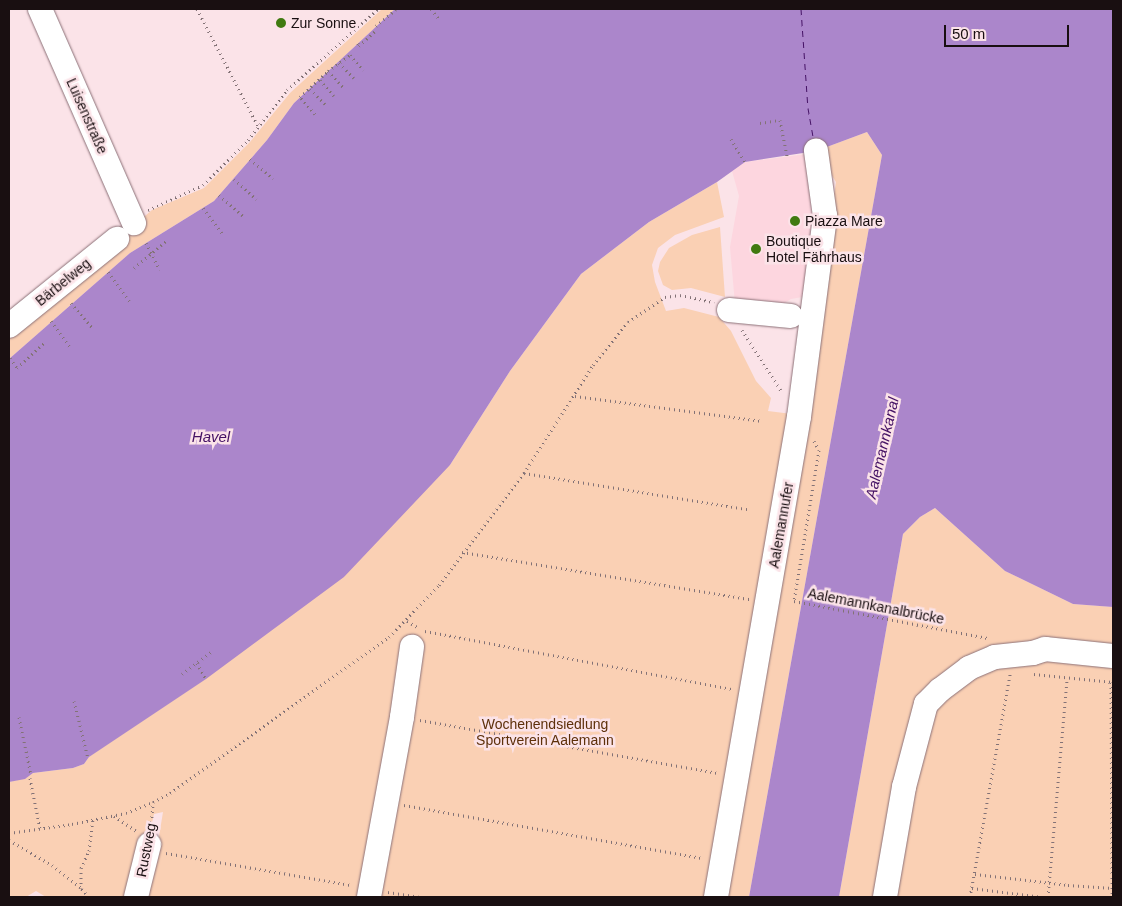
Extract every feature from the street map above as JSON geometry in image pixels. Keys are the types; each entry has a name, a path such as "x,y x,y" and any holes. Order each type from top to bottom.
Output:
{"street":[{"name":"Luisenstraße","path":"40,9 125,231"},
{"name":"Aalemannufer","path":"716,897 799,418 825,216 816,152"},
{"name":"Bärbelweg","path":"9,326 125,231"},
{"path":"729,310 790,312 809,338"},
{"path":"370,893 402,717 412,647"},
{"path":"885,897 904,787 926,704 940,690 970,668 995,657 1045,650 1113,656"},
{"name":"Rustweg","path":"136,897 148,847"}],"path":[{"path":"197,9 258,126"},
{"path":"125,231 152,206 203,185 258,126 287,90 378,9"},
{"path":"358,43 360,46 396,9"},
{"path":"431,9 440,20"},
{"path":"315,114 300,97 328,71 350,55 363,70"},
{"path":"339,63 354,78"},
{"path":"328,71 343,87"},
{"path":"320,80 334,96"},
{"path":"310,89 327,106"},
{"path":"760,123 780,120 787,156"},
{"path":"731,139 745,162"},
{"path":"250,159 273,178"},
{"path":"234,179 256,199"},
{"path":"220,195 244,217"},
{"path":"203,208 224,236"},
{"path":"134,268 166,241"},
{"path":"146,243 160,270"},
{"path":"108,272 130,302"},
{"path":"9,833 114,816 126,813 170,793 389,637 407,621 439,585 462,552 524,473 608,346 628,322 639,313 665,298 680,295 701,299"},
{"path":"71,303 92,327"},
{"path":"729,310 799,418"},
{"path":"51,321 69,346"},
{"path":"10,358 17,368 46,342"},
{"path":"574,396 762,421"},
{"name":"Aalemannkanalbrücke","path":"819,450 794,602 957,633"},
{"path":"524,473 747,509"},
{"path":"462,552 768,602"},
{"path":"407,621 425,631 752,692"},
{"path":"182,674 213,651"},
{"path":"197,663 206,679"},
{"path":"970,897 1010,672 1020,673"},
{"path":"1029,674 1112,682 1112,897"},
{"path":"1048,897 1067,678"},
{"path":"74,701 88,758"},
{"path":"19,717 40,829"},
{"path":"402,717 737,776"},
{"name":"Rustweg","path":"148,847 153,814 152,802"},
{"path":"386,802 722,861"},
{"path":"114,816 132,827 148,847 370,893 419,897"},
{"path":"81,888 81,868 89,851 93,820"},
{"path":"9,840 52,865 81,888 89,897"},
{"path":"975,874 1048,883 1113,888"},
{"path":"972,888 1042,897"}],"shaded area":[{"path":"807,154 814,197 814,295 791,299 778,307 735,304 730,247 739,196 732,171 745,162"}],"green space":[{"path":"382,9 395,9 294,103 267,140 214,201 130,253 9,359 9,332 152,210 204,188 250,142 290,93"},
{"path":"867,132 882,155 749,897 716,897 797,434 836,182 816,151"},
{"name":"Wochenendsiedlung Sportverein Aalemann","path":"717,182 724,217 675,235 658,248 652,265 655,282 666,311 684,308 719,317 731,331 756,381 771,398 768,411 792,414 709,897 149,897 163,812 154,814 135,897 46,897 36,891 26,897 9,897 9,782 26,778 33,773 73,768 84,764 89,757 450,465 510,371 581,274 649,222"},
{"path":"720,227 725,297 691,288 672,290 663,285 658,271 660,262 669,248 692,235"},
{"path":"935,508 1005,571 1073,604 1113,607 1113,897 839,897 903,534 920,517"}],"water":[{"name":"Havel","path":"395,9 1113,9 1113,607 1073,604 1005,571 935,508 920,517 903,534 839,897 749,897 882,155 867,132 816,151 745,162 717,182 649,222 581,274 510,371 450,465 344,577 206,679 89,757 84,764 73,768 33,773 25,779 9,782 9,359 130,253 214,201 267,140 294,103"}],"ferry route":[{"path":"801,9 808,108 814,141"}],"place":[{"name":"Zur Sonne","path":"281,23"},
{"name":"Piazza Mare","path":"795,221"},
{"name":"Boutique Hotel Fährhaus","path":"756,249"}],"water label":[{"name":"Aalemannkanal","path":"882,448"}]}
